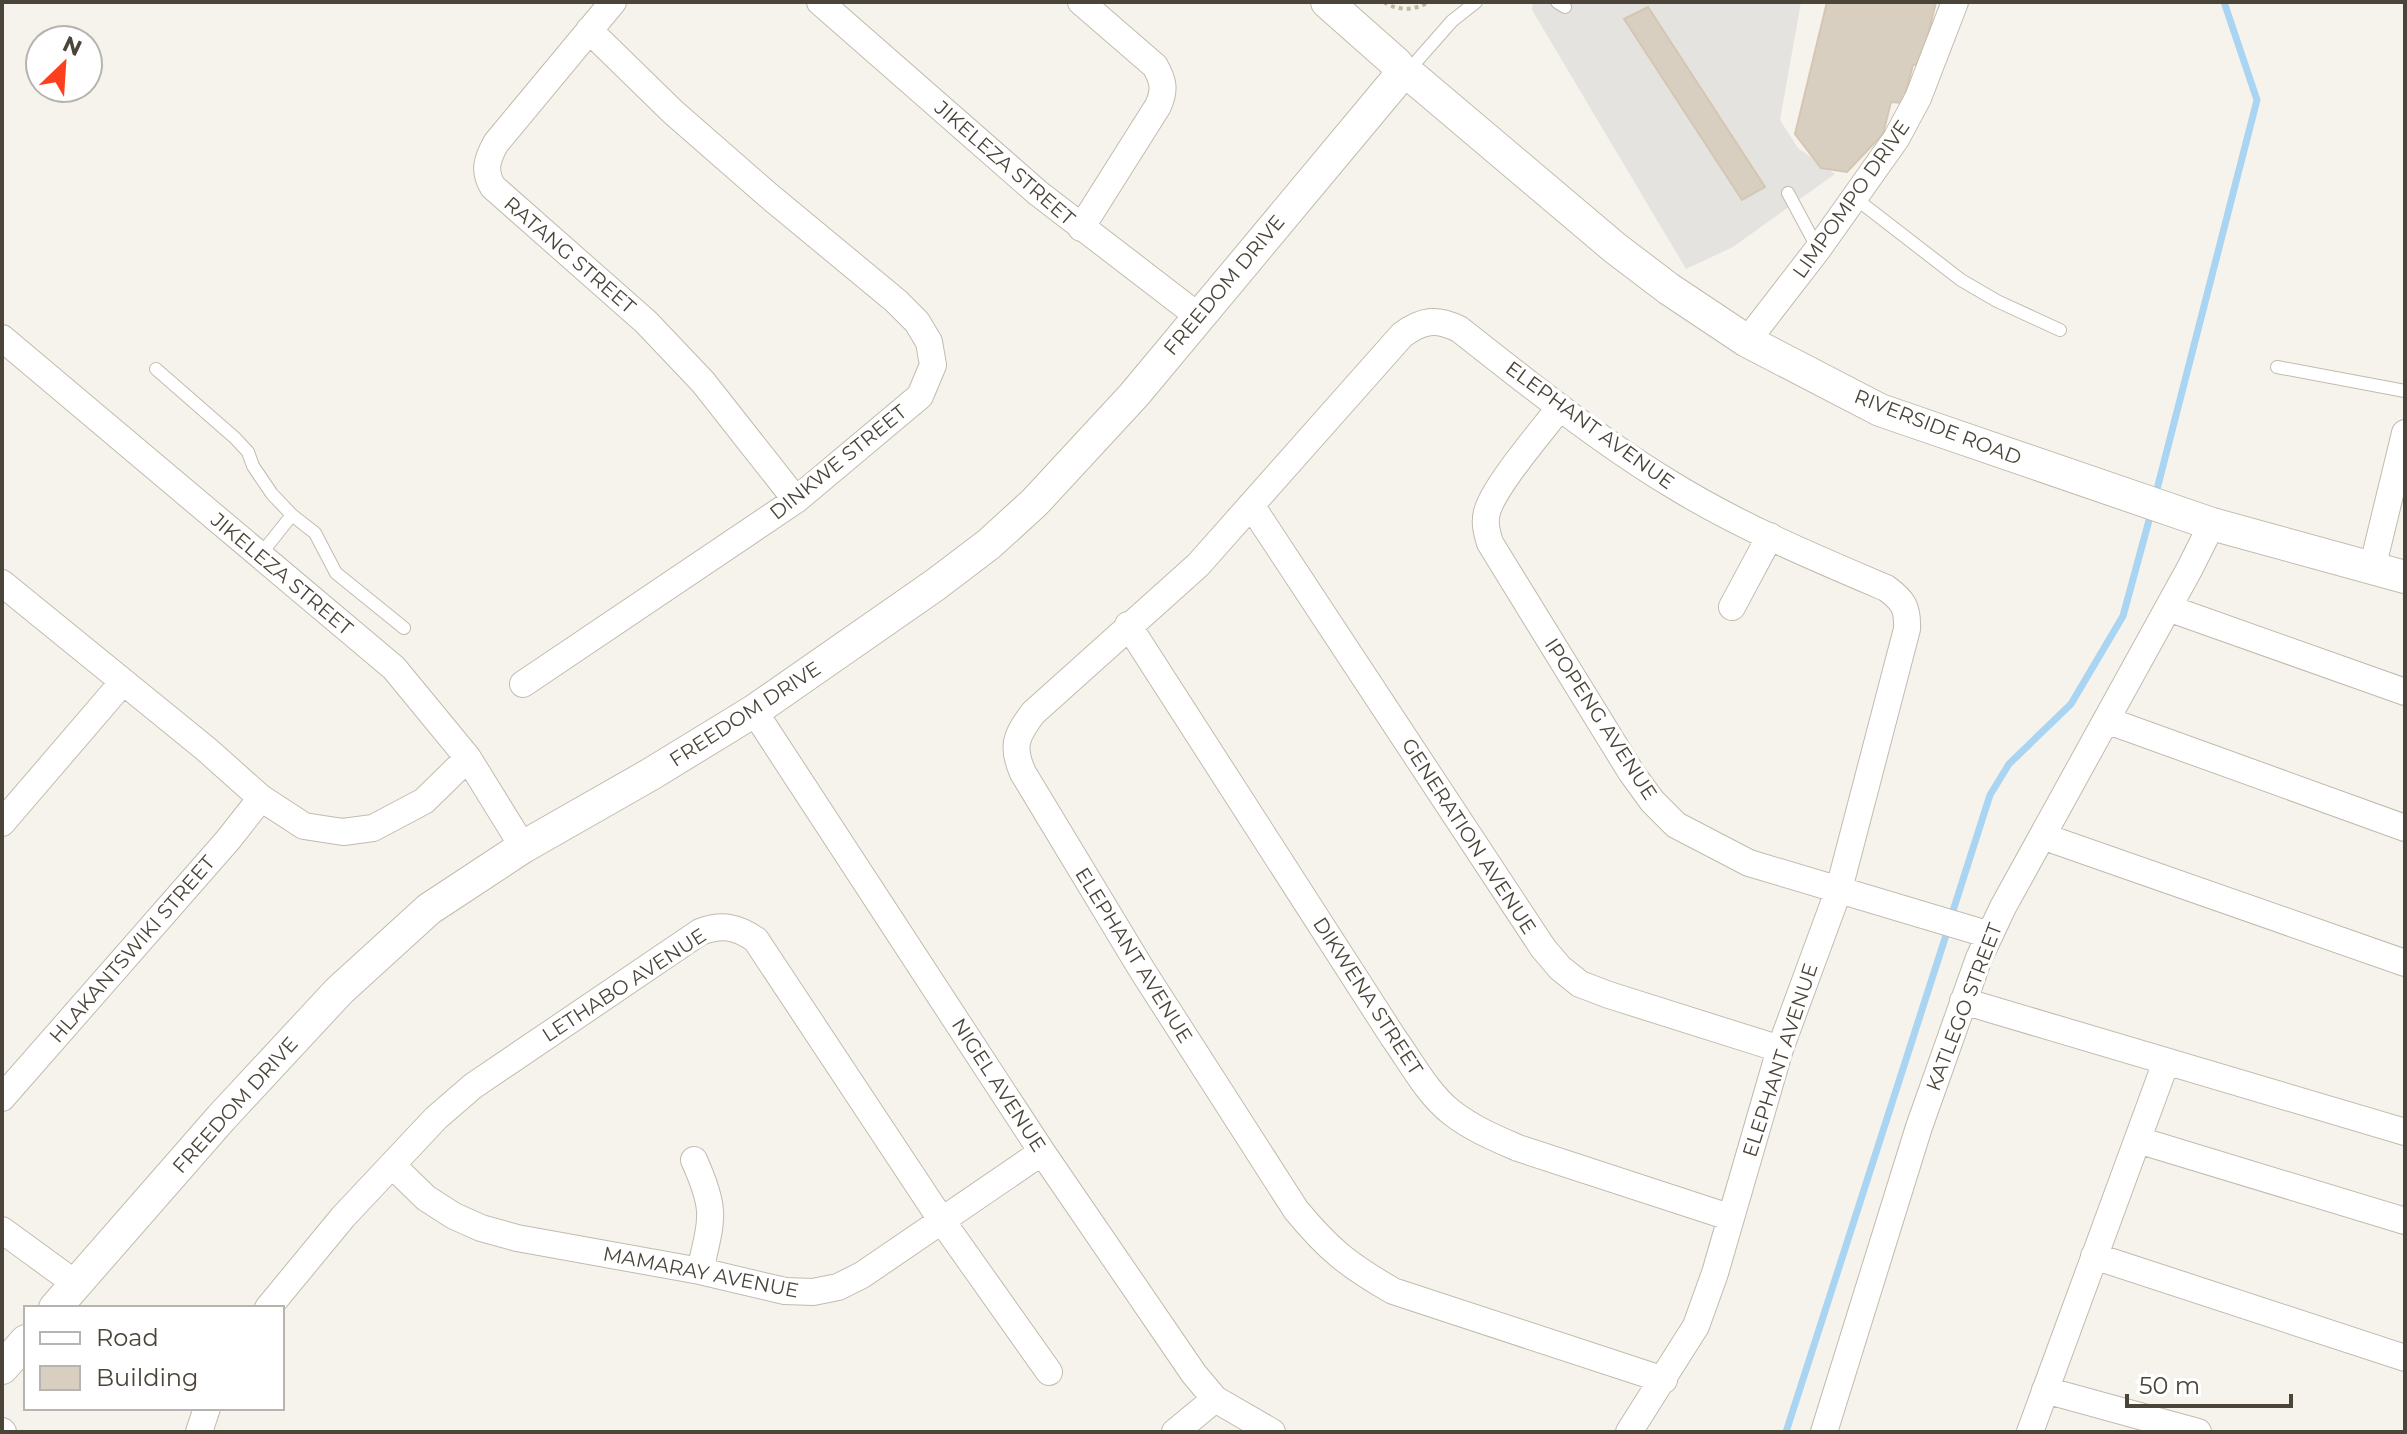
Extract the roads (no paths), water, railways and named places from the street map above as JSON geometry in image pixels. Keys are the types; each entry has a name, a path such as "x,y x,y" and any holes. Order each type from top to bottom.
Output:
{"street":[{"name":"RATANG STREET","path":"613,2 496,143 486,166 487,178 493,187 646,322 703,382 796,500"},
{"name":"JIKELEZA STREET","path":"820,2 1081,228 1198,316"},
{"path":"1081,2 1155,66 1164,91 1158,106 1081,228"},
{"name":"RIVERSIDE ROAD","path":"1327,2 1615,248 1747,341 1880,410 2170,511 2405,577"},
{"name":"LIMPOMPO DRIVE","path":"1747,341 1818,249 1896,139 1938,52 1955,2"},
{"name":"DINKWE STREET","path":"523,684 796,500 920,396 933,365 929,342 917,322 896,301 673,112 589,30"},
{"name":"FREEDOM DRIVE","path":"57,1306 221,1118 339,991 429,909 523,847 754,711 935,585 989,544 1034,503 1134,395 1406,71"},
{"name":"ELEPHANT AVENUE","path":"1430,320 1459,329 1560,407 1673,485 1770,536 1886,588 1898,596 1908,613 1907,629 1839,889 1780,1049 1715,1273 1696,1326 1664,1380 1393,1291 1357,1271 1326,1246 1296,1210 1142,970 1016,756 1016,744 1033,713 1198,565 1361,378 1416,324 1430,320"},
{"name":"JIKELEZA STREET","path":"2,338 394,668 468,758 523,847"},
{"name":"IPOPENG AVENUE","path":"1560,407 1490,503 1486,528 1490,543 1652,801 1676,825 1749,863 1990,935"},
{"path":"2372,569 2405,433"},
{"name":"GENERATION AVENUE","path":"1251,505 1543,948 1560,968 1580,984 1609,995 1780,1049"},
{"name":"KATLEGO STREET","path":"1824,1432 1919,1127 1963,1001 1990,935 2212,524"},
{"path":"1732,607 1770,536"},
{"path":"2,583 206,749 261,798 304,826 343,832 373,828 424,801 468,758"},
{"path":"2168,608 2405,692"},
{"name":"DIKWENA STREET","path":"1128,625 1393,1037 1450,1111 1485,1134 1518,1148 1729,1217"},
{"path":"2,823 122,683"},
{"name":"NIGEL AVENUE","path":"754,711 1042,1152 1177,1350 1215,1399 1272,1432"},
{"path":"2106,720 2405,828"},
{"name":"HLAKANTSWIKI STREET","path":"2,1098 228,840 261,798"},
{"path":"2042,836 2405,963"},
{"name":"LETHABO AVENUE","path":"270,1306 343,1217 436,1118 473,1086 700,932 726,926 741,929 756,940 942,1221 1049,1372"},
{"path":"1963,1001 2405,1132"},
{"path":"2030,1432 2166,1062"},
{"path":"2138,1140 2405,1221"},
{"name":"MAMARAY AVENUE","path":"392,1165 426,1198 481,1228 517,1238 700,1271 785,1291 813,1292 838,1287 862,1275 1042,1152"},
{"path":"694,1160 711,1204 711,1221 700,1271"},
{"path":"2,1230 76,1284"},
{"path":"2094,1256 2405,1358"},
{"path":"2,1368 24,1343"},
{"path":"1629,1432 1664,1380"},
{"path":"2045,1390 2198,1432"},
{"path":"1175,1432 1215,1399"},
{"path":"199,1432 206,1410"}],"lane":[{"path":"1406,71 1452,21 1476,2"},
{"path":"1788,193 1818,249"},
{"path":"1855,198 1961,280 1997,301 2060,330"},
{"path":"2277,367 2405,391"},
{"path":"156,369 248,452 253,466 272,494 315,533 336,573 404,628"},
{"path":"260,555 292,515"}],"waterway":[{"path":"2155,497 2257,100 2224,2"},
{"path":"1951,917 1990,795 2009,764 2071,704 2123,616 2151,513"},
{"path":"1786,1432 1948,929"}]}
